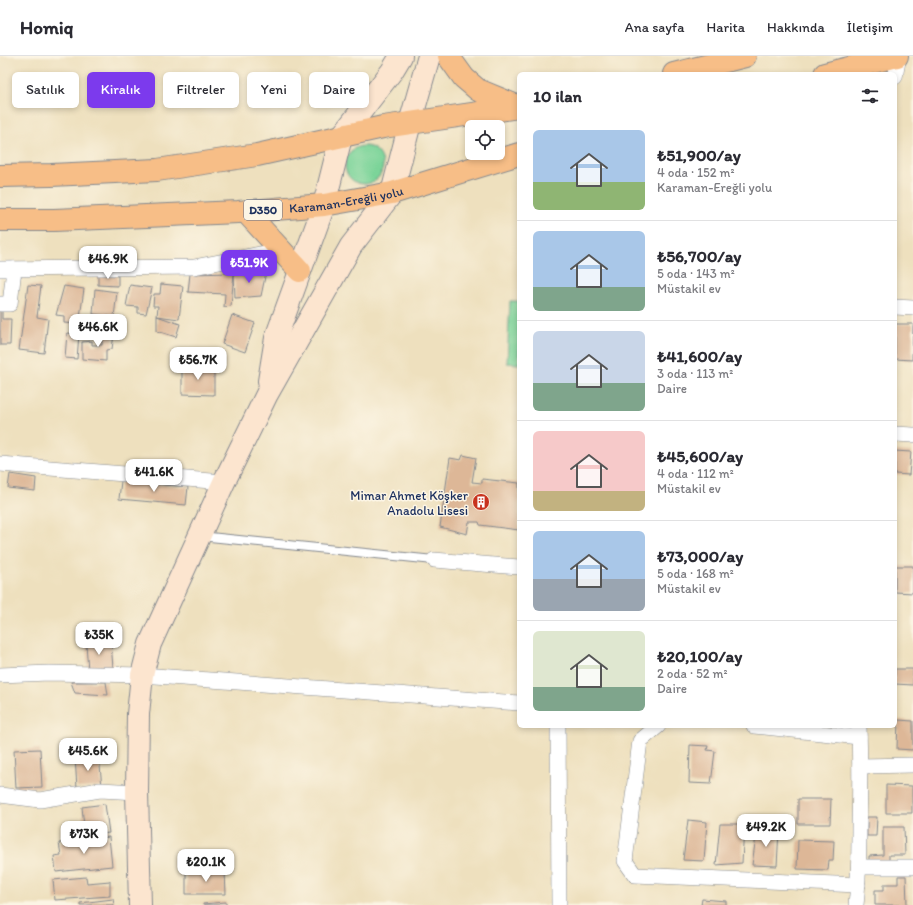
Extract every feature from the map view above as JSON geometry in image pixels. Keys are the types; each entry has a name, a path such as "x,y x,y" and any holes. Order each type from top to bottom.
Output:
{"highway":[{"path":"449,56 464,78 478,90 517,106"},
{"path":"682,72 745,56"},
{"path":"833,72 898,56"},
{"path":"0,176 157,170 256,155 383,127 517,107"},
{"name":"Karaman-Ereğli yolu","path":"0,220 54,220 246,212 324,205 392,193 517,155"},
{"path":"246,212 300,271"}],"main road":[{"path":"268,394 276,338 324,205 341,137 392,71 401,56"},
{"path":"140,905 137,792 138,714 142,675 150,644 224,482 268,394 351,246 392,193 429,56"}],"street":[{"path":"896,72 898,56"},
{"path":"0,304 10,304 7,269 194,267 281,250"},
{"path":"897,307 913,308"},
{"path":"897,434 913,434"},
{"path":"0,464 224,482"},
{"path":"434,560 517,566"},
{"path":"0,676 49,673 142,675 517,703"},
{"path":"558,728 559,905"},
{"path":"656,728 640,741 625,861 634,875 858,886"},
{"path":"796,728 859,731 859,867 856,905"},
{"path":"860,766 913,765"},
{"path":"0,795 40,800 100,790 137,792"},
{"path":"859,867 913,867"}],"lane":[{"path":"199,536 434,560"}],"green space":[{"path":"364,146 374,149 380,155 383,165 380,175 374,181 364,184 354,181 348,175 345,165 348,155 354,149"},
{"path":"510,301 517,301 517,364 507,363"}],"building":[{"path":"266,272 261,296 235,298 234,273"},
{"path":"234,273 231,306 224,307 225,294 188,292 190,274"},
{"path":"98,275 118,276 118,286 98,285"},
{"path":"161,284 183,286 179,319 157,316 158,306 153,306 154,294 160,294"},
{"path":"28,285 41,286 37,317 48,319 44,353 19,350"},
{"path":"130,285 152,288 146,314 138,313 138,307 126,306"},
{"path":"64,286 84,289 79,324 64,323 64,316 56,315"},
{"path":"95,289 117,292 114,317 93,314"},
{"path":"0,311 2,311 2,319 11,319 10,345 0,345"},
{"path":"232,315 255,323 245,352 222,344"},
{"path":"157,316 180,324 176,337 157,331"},
{"path":"897,324 913,324 912,360 897,359"},
{"path":"102,331 114,334 112,349 106,350 106,361 82,359 82,342 92,341 92,345 102,345"},
{"path":"67,333 79,334 77,359 65,358"},
{"path":"182,368 214,368 214,395 182,394"},
{"path":"897,451 911,452 909,475 897,474"},
{"name":"Mimar Ahmet Köşker Anadolu Lisesi","path":"463,455 476,458 472,482 482,483 482,479 517,483 517,530 480,525 479,522 469,522 467,534 440,527 450,458 461,460"},
{"path":"10,474 36,478 35,491 8,488"},
{"path":"121,481 188,487 186,505 119,499"},
{"path":"897,566 913,566 913,593 897,592"},
{"path":"111,643 113,668 88,670 86,644"},
{"path":"897,669 913,669 913,685 897,684"},
{"path":"71,682 106,682 108,695 75,693"},
{"path":"898,720 913,721 913,750 897,749"},
{"path":"690,745 708,746 707,750 715,751 711,784 689,783"},
{"path":"40,749 42,787 16,788 14,750"},
{"path":"99,755 102,787 77,788 75,757"},
{"path":"886,785 912,786 912,813 886,813"},
{"path":"798,799 831,799 830,824 798,824"},
{"path":"105,804 109,833 85,836 82,807"},
{"path":"867,817 877,817 876,836 867,836"},
{"path":"688,820 707,822 704,861 683,860"},
{"path":"720,824 744,824 742,863 716,865"},
{"path":"883,827 904,827 905,855 889,855 889,863 869,863 869,856 883,855"},
{"path":"757,829 779,830 777,866 752,865"},
{"path":"109,837 112,866 56,872 54,856 61,855 59,843"},
{"path":"798,840 834,841 833,860 829,860 828,870 797,869"},
{"path":"186,872 225,872 226,894 186,894"},
{"path":"898,876 906,876 907,905 875,905 875,890 884,890 884,884 898,884"},
{"path":"86,877 87,883 110,881 110,896 55,900 53,880"},
{"path":"113,899 114,905 80,905 80,903"},
{"path":"702,899 726,901 726,905 701,905"},
{"path":"226,902 226,905 203,905 203,904"}],"place":[{"name":"Mimar Ahmet Köşker Anadolu Lisesi","path":"481,502"}]}
